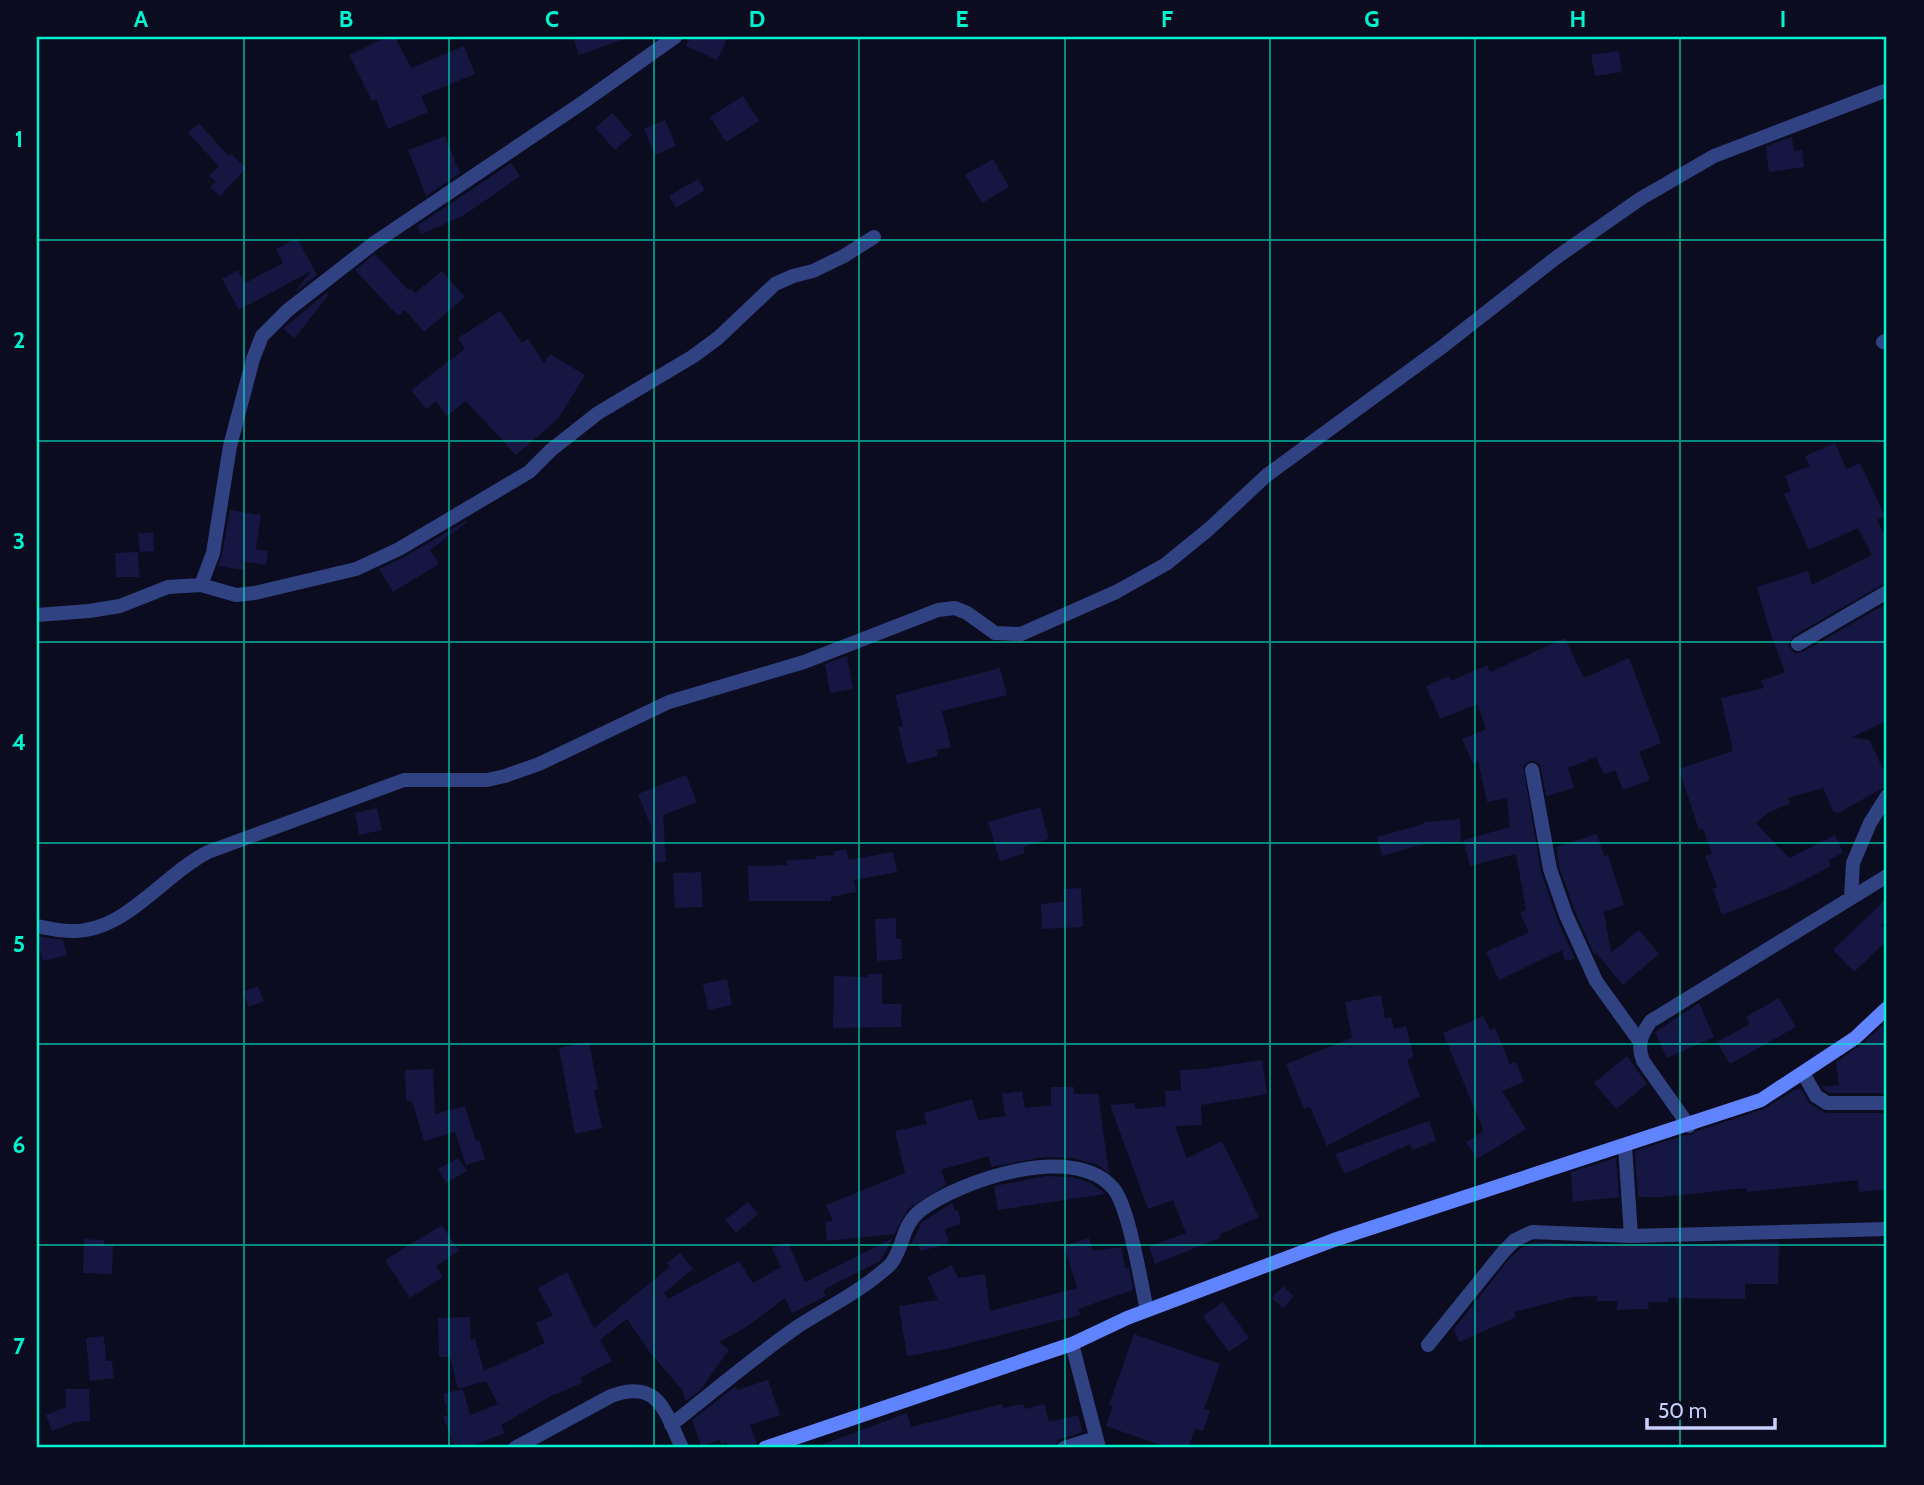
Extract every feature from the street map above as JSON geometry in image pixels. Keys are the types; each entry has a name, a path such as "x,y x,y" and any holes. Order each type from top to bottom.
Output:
{"main road":[{"path":"765,1448 1073,1344 1147,1310 1334,1240 1689,1126 1761,1100 1855,1038 1887,1008"}],"street":[{"path":"201,585 213,552 230,446 253,359 262,336 288,310 374,243 675,37"},
{"path":"37,926 58,930 85,930 106,924 129,910 191,860 208,852 404,780 487,780 505,776 539,764 669,702 804,663 938,610 955,608 967,613 995,633 1021,634 1116,593 1166,564 1209,529 1267,475 1442,347 1557,257 1640,198 1714,156 1887,90"},
{"path":"37,615 120,606 169,587 201,585 236,595 255,593 356,569 399,549 529,472 551,450 598,413 692,357 718,338 775,284 813,271 874,237"},
{"path":"1798,644 1887,592"},
{"path":"1532,770 1549,869 1566,915 1596,981 1640,1042"},
{"path":"1851,898 1853,863 1870,823 1887,796"},
{"path":"1689,1126 1639,1052 1644,1030 1651,1021 1887,876"},
{"path":"1803,1073 1816,1096 1827,1103 1887,1103"},
{"path":"1625,1146 1631,1236"},
{"path":"671,1425 797,1328 877,1276 893,1261 906,1225 920,1211 940,1198 1001,1173 1047,1167 1077,1168 1097,1173 1115,1189 1129,1226 1147,1310"},
{"path":"1428,1346 1515,1240 1532,1232 1631,1236 1887,1229"},
{"path":"1064,1448 1097,1443 1073,1344"},
{"path":"514,1448 626,1390 641,1390 653,1395 663,1407 682,1448"}],"building":[{"path":"387,37 395,37 411,68 464,46 475,74 421,96 428,112 388,129 376,99 372,101 349,55"},
{"path":"573,37 624,37 624,39 579,55"},
{"path":"690,37 728,37 717,60 686,46"},
{"path":"1619,51 1622,72 1595,76 1591,55"},
{"path":"743,96 759,121 726,142 710,117"},
{"path":"612,113 632,135 615,150 595,128"},
{"path":"665,120 676,146 655,155 644,129"},
{"path":"199,123 228,156 230,153 246,168 220,196 210,187 216,182 209,176 219,166 188,133"},
{"path":"445,136 460,173 426,196 408,150"},
{"path":"1792,137 1794,151 1802,150 1804,167 1769,172 1766,146"},
{"path":"993,159 1009,187 982,203 965,175"},
{"path":"511,163 520,176 463,216 421,234 417,226"},
{"path":"698,179 705,190 676,208 669,196"},
{"path":"297,238 317,275 295,292 311,271 239,310 222,279 238,270 245,283 283,263 276,249"},
{"path":"375,254 408,290 410,288 415,293 442,271 465,297 424,332 405,310 398,316 355,270"},
{"path":"326,293 328,295 295,338 283,329"},
{"path":"500,311 522,343 528,339 544,363 550,354 585,375 558,419 516,455 466,401 447,416 436,401 426,409 411,390 465,349 458,338"},
{"path":"1835,443 1846,469 1860,463 1885,516 1877,520 1887,540 1887,582 1793,636 1788,645 1794,653 1803,652 1887,603 1887,721 1852,737 1869,740 1887,777 1887,786 1838,813 1833,811 1823,788 1788,798 1790,804 1769,812 1756,823 1789,858 1835,835 1843,853 1828,860 1831,866 1791,887 1722,915 1713,889 1717,887 1705,856 1712,854 1703,829 1699,830 1679,769 1733,751 1721,698 1764,688 1761,681 1785,672 1757,587 1808,571 1812,585 1872,555 1858,528 1809,550 1784,494 1791,491 1785,476 1810,466 1805,456"},
{"path":"230,510 261,515 256,549 268,551 266,565 245,562 244,570 218,566"},
{"path":"466,521 430,550 439,564 393,592 379,569"},
{"path":"153,532 154,551 140,552 138,534"},
{"path":"138,552 139,577 116,577 115,553"},
{"path":"1565,638 1584,678 1629,658 1661,743 1639,752 1650,780 1623,790 1615,770 1604,774 1596,757 1568,768 1574,788 1546,796 1540,764 1531,760 1523,766 1541,872 1557,919 1575,959 1565,961 1562,950 1499,980 1486,952 1529,932 1520,913 1526,910 1516,854 1470,866 1463,840 1510,827 1507,798 1487,802 1478,761 1473,764 1462,739 1486,729 1477,704 1440,719 1426,686 1449,676 1451,681 1487,665 1490,672"},
{"path":"847,656 853,689 830,693 825,664"},
{"path":"1000,668 1007,695 942,711 951,747 936,750 938,756 907,764 898,727 903,726 895,695"},
{"path":"686,775 697,802 663,815 666,862 653,863 651,827 638,794"},
{"path":"1040,807 1049,839 1023,847 1025,853 1000,861 988,822"},
{"path":"377,808 382,830 359,835 355,813"},
{"path":"1460,819 1461,842 1420,845 1382,856 1377,837 1424,822"},
{"path":"1597,834 1604,856 1608,855 1624,905 1604,912 1611,953 1639,930 1659,954 1623,985 1597,954 1594,954 1559,867 1556,847"},
{"path":"846,849 849,860 893,852 897,872 854,880 856,892 831,897 831,901 749,901 748,866 787,865 787,860 816,859 816,856 834,855 833,852"},
{"path":"701,872 703,907 675,908 673,873"},
{"path":"1081,888 1083,927 1042,929 1041,904 1064,902 1063,889"},
{"path":"1887,898 1887,920 1881,925 1887,931 1887,940 1854,972 1833,950"},
{"path":"896,918 896,939 901,939 902,959 877,961 875,919"},
{"path":"37,936 63,940 67,955 43,961"},
{"path":"868,974 882,974 882,1004 902,1004 901,1027 833,1028 834,976 868,977"},
{"path":"727,979 732,1005 708,1010 703,984"},
{"path":"258,986 264,1001 249,1007 243,992"},
{"path":"1381,995 1385,1018 1391,1017 1394,1029 1406,1026 1414,1057 1407,1060 1420,1096 1327,1146 1310,1107 1304,1109 1286,1064 1352,1038 1345,1002"},
{"path":"1779,998 1796,1027 1730,1064 1717,1042 1750,1024 1746,1017"},
{"path":"1699,1003 1714,1037 1667,1058 1655,1032"},
{"path":"1483,1016 1490,1030 1495,1028 1510,1064 1516,1062 1524,1082 1502,1091 1526,1129 1477,1159 1466,1142 1483,1132 1483,1129 1443,1033"},
{"path":"1887,1021 1887,1093 1830,1093 1823,1089 1822,1087 1839,1085 1836,1062 1861,1045"},
{"path":"589,1042 598,1089 594,1090 602,1128 575,1134 559,1048"},
{"path":"1627,1056 1647,1084 1616,1109 1594,1083"},
{"path":"1262,1060 1267,1094 1201,1105 1202,1125 1175,1126 1187,1158 1222,1141 1259,1217 1219,1235 1220,1238 1155,1264 1149,1247 1186,1233 1173,1200 1148,1209 1110,1105 1135,1103 1135,1109 1166,1106 1165,1091 1181,1090 1180,1070"},
{"path":"433,1069 435,1114 465,1106 485,1159 466,1165 455,1132 424,1141 412,1101 406,1101 405,1070"},
{"path":"1051,1087 1074,1087 1074,1094 1098,1094 1109,1173 1098,1165 1073,1158 1044,1157 991,1167 989,1156 941,1170 946,1185 908,1209 894,1234 827,1241 825,1222 833,1221 826,1205 905,1173 895,1131 927,1124 924,1113 972,1099 978,1120 1005,1116 1002,1094 1022,1091 1025,1108 1051,1105"},
{"path":"1801,1089 1810,1104 1826,1113 1887,1113 1887,1189 1859,1192 1858,1180 1747,1192 1746,1188 1652,1198 1638,1197 1635,1151 1691,1135 1764,1109 1794,1090"},
{"path":"1429,1121 1436,1141 1412,1150 1410,1144 1345,1174 1335,1154"},
{"path":"458,1158 467,1171 446,1183 438,1169"},
{"path":"1616,1158 1619,1197 1573,1202 1571,1172"},
{"path":"1046,1176 1071,1177 1091,1183 1105,1194 998,1210 994,1186"},
{"path":"748,1202 758,1214 736,1233 725,1220"},
{"path":"952,1203 955,1211 958,1211 961,1224 945,1229 949,1244 920,1251 918,1243 910,1247 922,1222"},
{"path":"442,1225 459,1251 436,1266 443,1277 410,1298 385,1260"},
{"path":"893,1238 880,1261 823,1290 826,1296 792,1313 785,1298 745,1328 719,1342 729,1350 700,1390 686,1401 682,1390 648,1350 627,1319 600,1340 612,1361 580,1378 582,1383 551,1396 501,1425 505,1433 466,1448 455,1448 443,1417 448,1415 443,1394 463,1389 470,1415 498,1404 486,1381 458,1389 450,1357 439,1357 438,1318 470,1317 471,1340 475,1338 484,1371 545,1343 536,1323 553,1316 538,1288 567,1272 594,1328 670,1267 667,1263 680,1253 693,1269 664,1293 668,1299 739,1261 753,1283 781,1267 772,1248 788,1242 805,1282"},
{"path":"1089,1238 1093,1251 1121,1247 1133,1290 1078,1309 1080,1315 946,1349 907,1356 899,1306 938,1300 927,1277 952,1265 958,1278 985,1274 990,1311 1077,1288 1064,1246"},
{"path":"84,1239 104,1240 104,1245 113,1245 112,1274 83,1273"},
{"path":"1534,1242 1631,1246 1779,1242 1778,1284 1745,1284 1745,1299 1668,1298 1668,1302 1648,1302 1649,1309 1617,1310 1617,1301 1597,1301 1597,1296 1572,1297 1514,1312 1516,1317 1459,1342 1454,1329 1511,1257"},
{"path":"1283,1286 1294,1296 1283,1308 1272,1298"},
{"path":"1223,1302 1249,1338 1229,1352 1203,1316"},
{"path":"1134,1334 1220,1364 1204,1409 1210,1411 1203,1431 1195,1429 1188,1448 1169,1448 1106,1426 1113,1406 1109,1405"},
{"path":"104,1336 106,1361 112,1361 114,1378 90,1381 86,1338"},
{"path":"768,1380 780,1415 750,1425 756,1448 728,1448 727,1442 721,1444 720,1440 701,1446 692,1420 736,1386 737,1390"},
{"path":"65,1389 89,1389 90,1421 75,1422 52,1431 46,1415 66,1407"},
{"path":"1002,1404 1003,1408 1023,1404 1025,1409 1044,1404 1049,1422 1078,1415 1083,1432 1060,1439 1055,1448 813,1448 907,1413 911,1427"}]}
